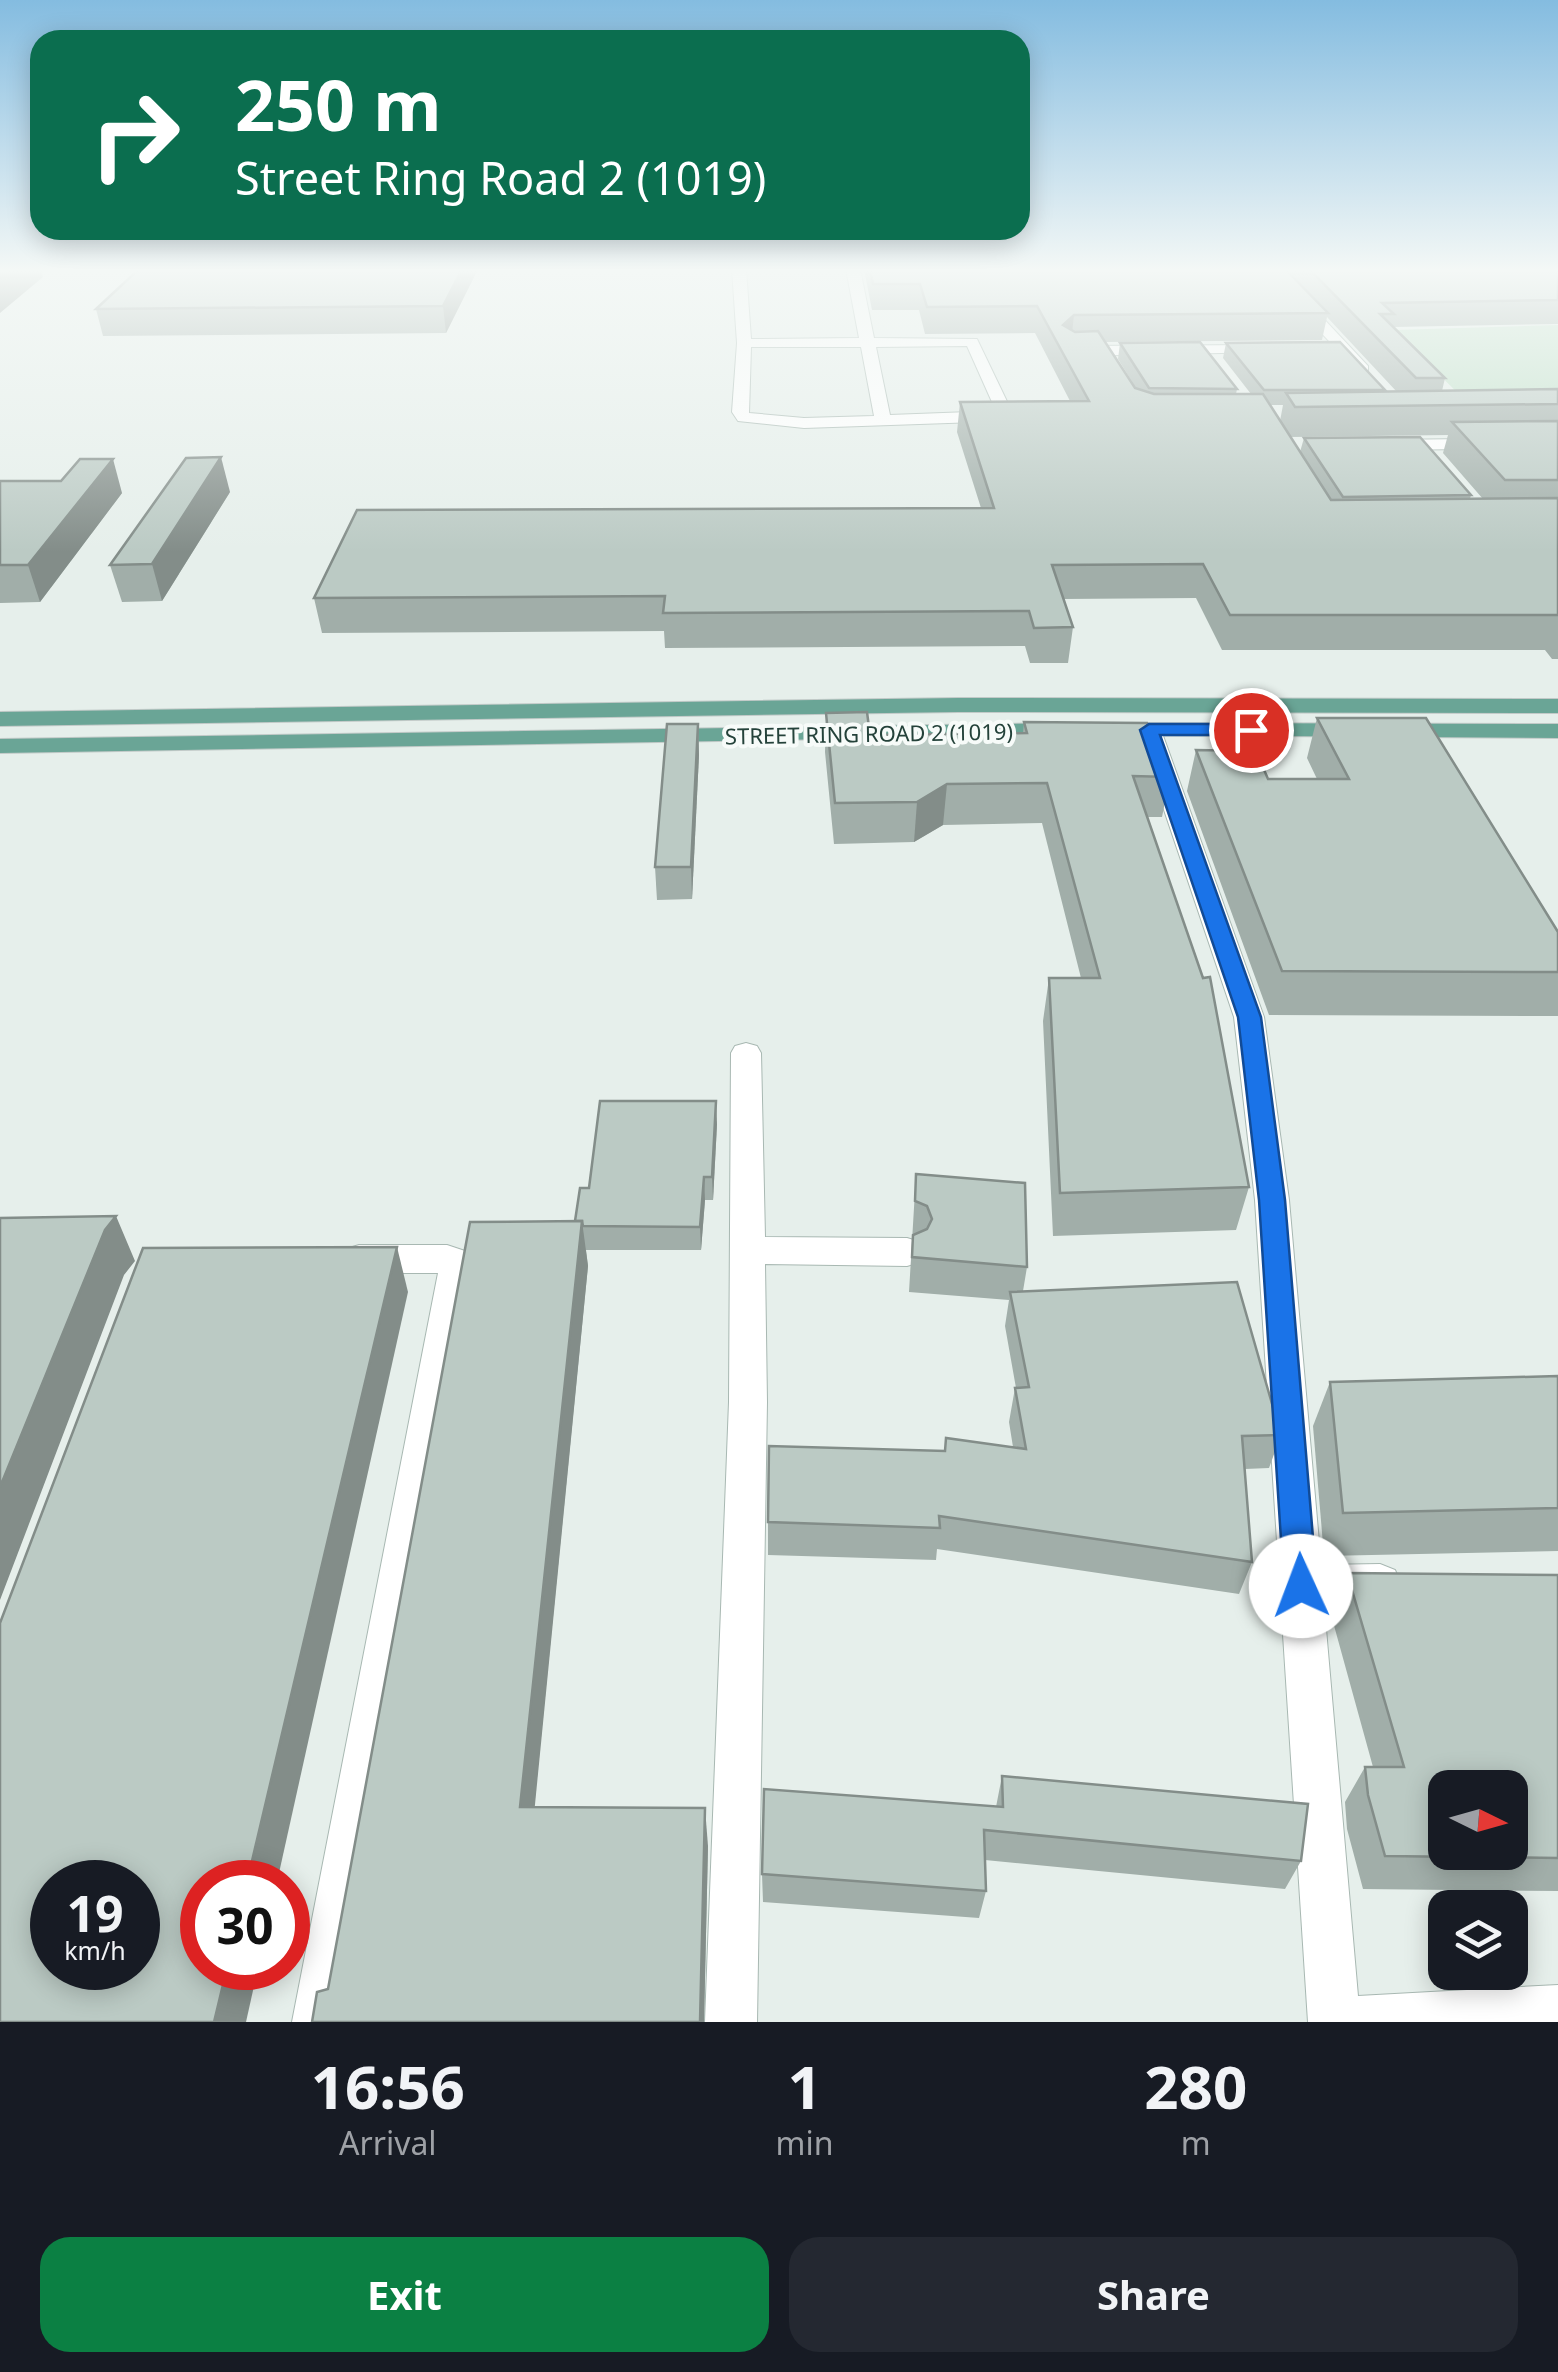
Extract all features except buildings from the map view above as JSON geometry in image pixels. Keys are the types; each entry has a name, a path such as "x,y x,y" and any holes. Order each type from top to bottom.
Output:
{"main road":[{"name":"STREET RING ROAD 2 (1019)","path":"0,719 977,705 1558,706"},
{"name":"STREET RING ROAD 2 (1019)","path":"0,746 1149,730 1558,731"}],"street":[{"path":"743,363 740,412 744,417 804,422 1006,416 982,363"},
{"path":"871,363 882,421"},
{"path":"1357,363 1379,388"},
{"path":"1369,445 1558,443"},
{"path":"1422,444 1444,470"},
{"path":"1149,730 1249,1017 1272,1200 1334,2022"},
{"path":"731,2022 748,1402 746,1250 729,1102 746,1053"},
{"path":"746,1250 907,1252"},
{"path":"318,2022 458,1263 446,1259 334,1259"},
{"path":"1301,1586 1420,1583"},
{"path":"1358,2022 1558,2011"}],"green space":[{"path":"1428,363 1558,363 1558,413 1479,414"}],"route":[{"path":"1251,730 1149,730 1249,1017 1272,1200 1301,1586"}]}
